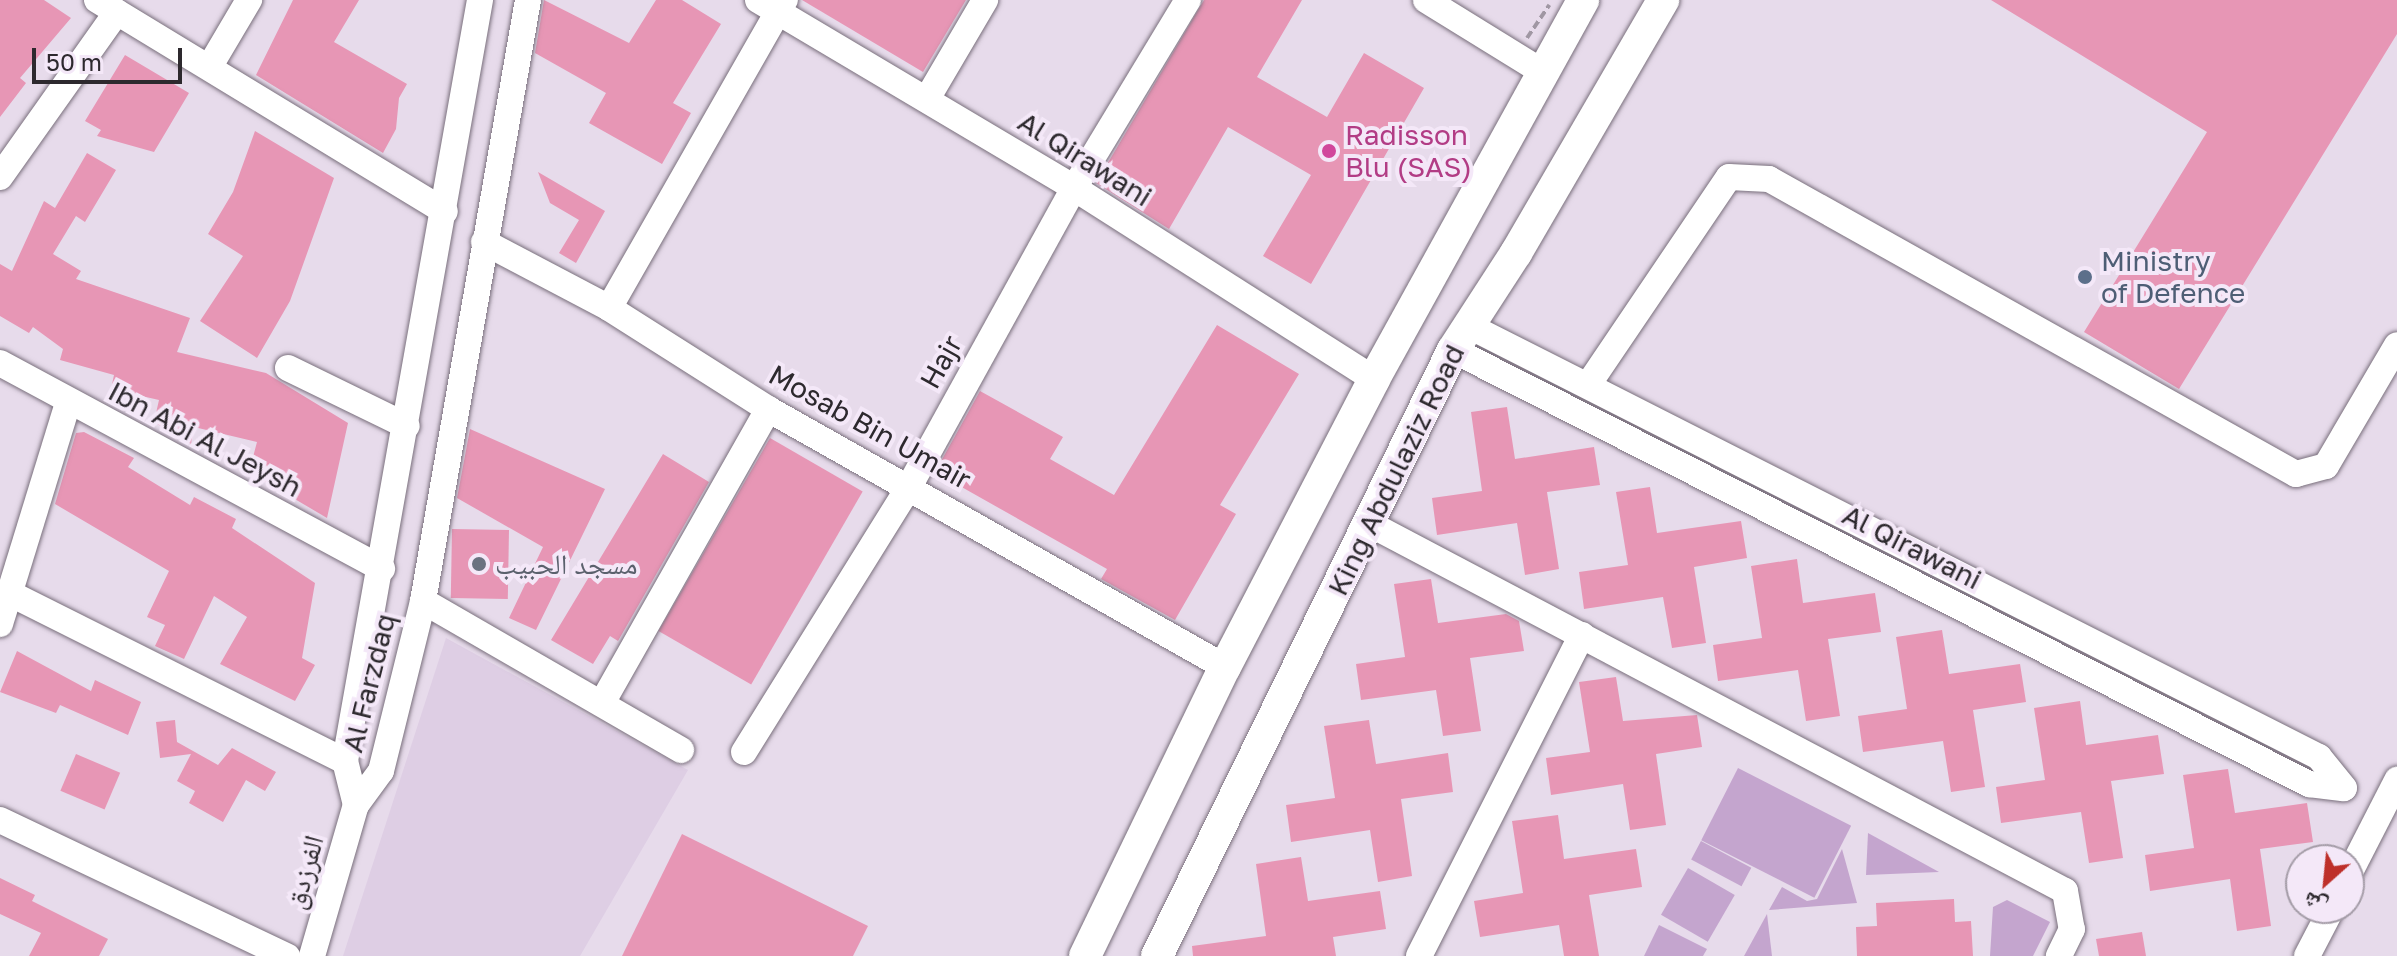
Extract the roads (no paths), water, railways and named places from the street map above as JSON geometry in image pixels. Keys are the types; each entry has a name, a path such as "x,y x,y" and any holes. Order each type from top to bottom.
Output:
{"main road":[{"name":"King Abdulaziz Road","path":"1085,956 1225,667 1374,379 1529,63 1583,0"},
{"name":"King Abdulaziz Road","path":"1157,956 1461,338 1663,0"}],"street":[{"path":"210,66 249,0"},
{"name":"Al Farzdaq","path":"356,805 345,761 382,569 480,0"},
{"name":"Al Farzdaq","path":"356,805 381,771 423,601 528,0"},
{"path":"927,99 985,0"},
{"name":"Hajr","path":"744,752 910,485 1074,188 1188,0"},
{"path":"1426,0 1529,63"},
{"path":"609,308 774,4"},
{"name":"Al Qirawani","path":"774,4 1074,188 1374,379"},
{"path":"2,166 107,6 445,212"},
{"path":"1588,385 1729,177 1769,179 2296,474 2326,466 2397,345"},
{"name":"Mosab Bin Umair","path":"484,242 609,308 768,409 910,485 1225,667"},
{"name":"Al Qirawani","path":"1461,338 1588,385 2319,757 2344,788"},
{"name":"Al Qirawani","path":"1461,338 2309,784 2393,796"},
{"name":"Ibn Abi Al Jeysh","path":"0,363 68,403 382,569"},
{"path":"288,368 407,426"},
{"path":"0,624 68,403"},
{"path":"602,703 768,409"},
{"path":"1368,523 2065,891 2072,929 2059,956"},
{"path":"11,594 345,761"},
{"path":"423,601 681,750"},
{"path":"1419,956 1582,635"},
{"path":"2365,846 2393,796"},
{"name":"الفرزدق","path":"312,956 356,805"},
{"path":"0,820 287,956"},
{"path":"2307,956 2324,924"}],"place":[{"name":"Radisson Blu (SAS)","path":"1329,151"},
{"name":"Ministry of Defence","path":"2085,277"},
{"name":"مسجد الحبيب","path":"479,564"}]}
